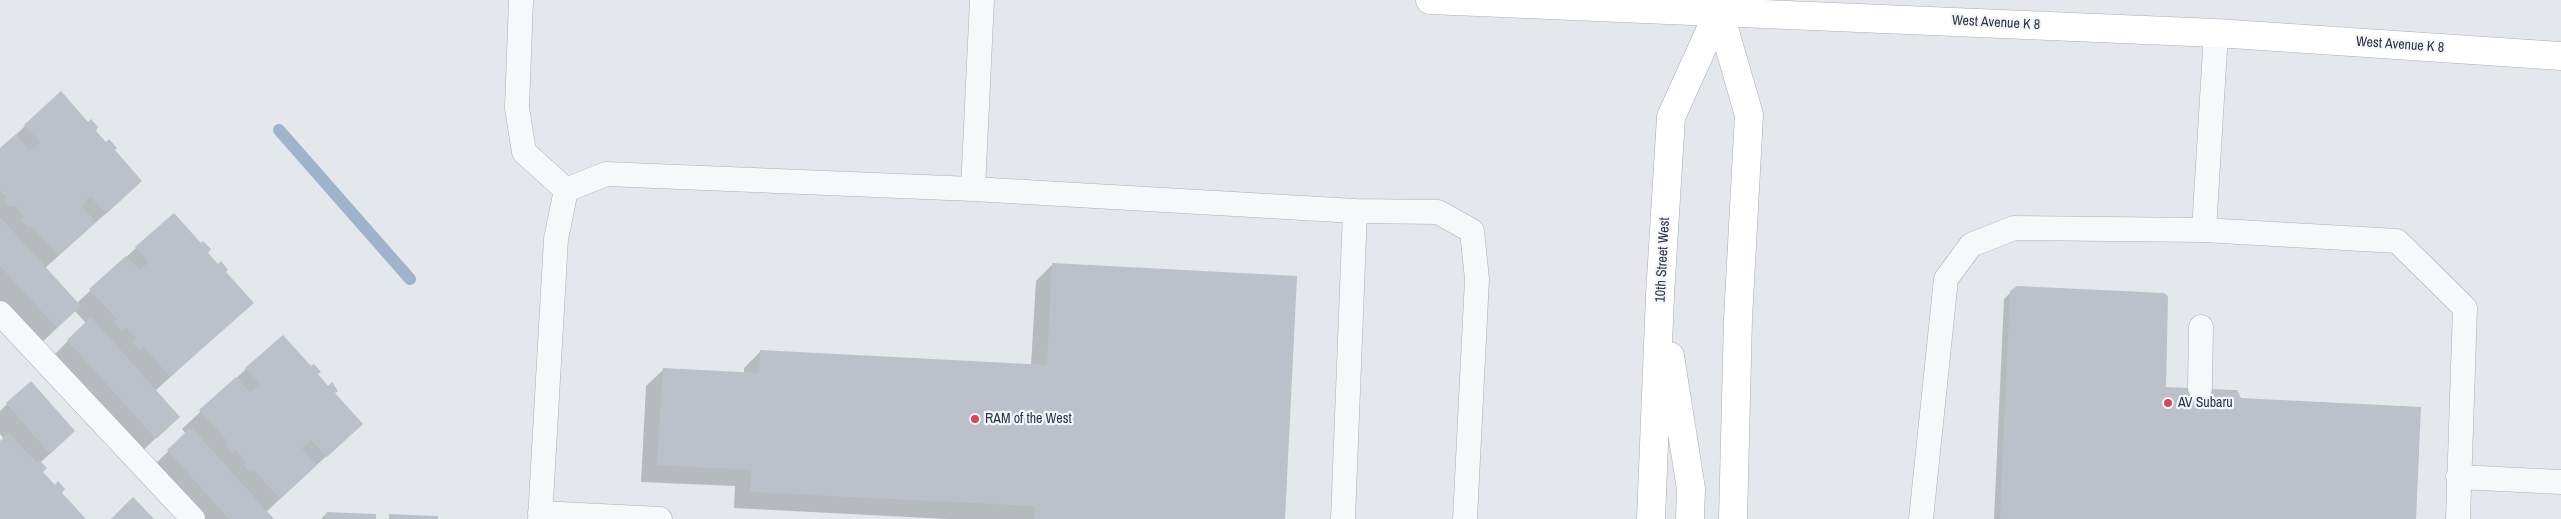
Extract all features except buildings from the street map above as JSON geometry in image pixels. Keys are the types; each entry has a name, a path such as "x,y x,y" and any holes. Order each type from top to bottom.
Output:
{"main road":[{"name":"West Avenue K 8","path":"1430,0 1720,5 2216,33 2561,56"},
{"name":"10th Street West","path":"1651,519 1660,295 1671,117 1720,5"},
{"path":"1720,5 1749,115 1738,319 1733,519"},
{"path":"1660,295 1690,489 1690,519"}],"lane":[{"path":"521,0 517,108 524,152 566,190"},
{"path":"973,189 982,0"},
{"path":"2204,230 2216,33"},
{"path":"566,190 606,174 973,189 1355,211 1438,212 1472,231 1477,279 1465,519"},
{"path":"566,190 556,239 540,516 660,519"},
{"path":"1343,519 1355,211"},
{"path":"1921,519 1946,279 1972,245 2014,228 2204,230 2397,240 2464,308 2458,519"},
{"path":"2,319 193,519"},
{"path":"2200,388 2202,327"},
{"path":"2458,477 2561,482"}],"waterway":[{"path":"279,130 410,279"}],"place":[{"name":"AV Subaru","path":"2168,403"},
{"name":"RAM of the West","path":"975,419"}]}
